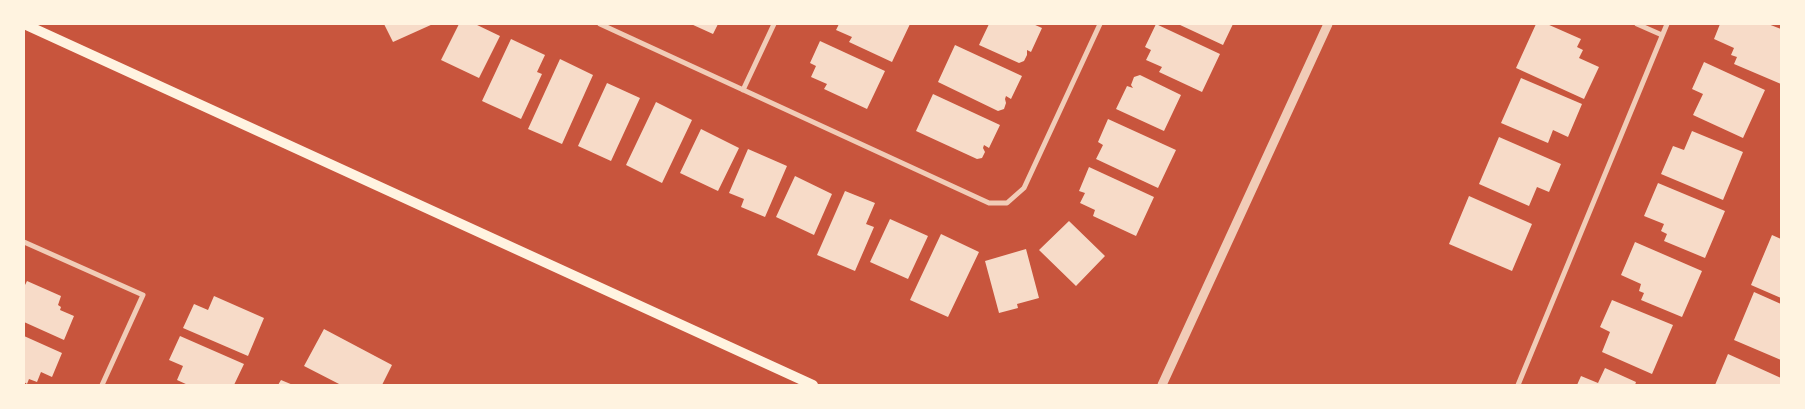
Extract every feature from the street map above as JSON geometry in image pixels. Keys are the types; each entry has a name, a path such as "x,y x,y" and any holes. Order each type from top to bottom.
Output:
{"main road":[{"path":"24,24 813,385"}],"street":[{"path":"600,24 989,203 1007,203 1024,188 1100,24"},
{"path":"743,90 774,24"},
{"path":"1162,385 1328,24"},
{"path":"1637,24 1662,35"},
{"path":"1518,385 1667,24"},
{"path":"24,242 143,295 102,385"}],"building":[{"path":"384,24 433,24 393,42"},
{"path":"459,24 475,24 500,36 479,78 441,60"},
{"path":"691,24 718,24 713,34"},
{"path":"839,24 910,24 892,62 849,42 852,37 836,30"},
{"path":"989,24 1033,24 1042,28 1031,52 1027,50 1024,61 1019,63 979,45"},
{"path":"1156,24 1220,54 1202,92 1159,72 1162,67 1146,60 1151,50 1145,47"},
{"path":"1178,24 1233,24 1223,45"},
{"path":"1536,24 1547,24 1581,39 1577,47 1583,50 1579,58 1599,67 1584,99 1516,68"},
{"path":"1720,24 1768,24 1781,29 1781,84 1734,64 1737,57 1731,55 1734,48 1714,39"},
{"path":"511,39 545,55 537,72 542,74 521,119 482,101"},
{"path":"820,41 885,71 867,109 824,89 827,84 811,77 816,66 810,63"},
{"path":"955,45 1022,76 1011,99 1006,96 1004,109 998,111 938,82"},
{"path":"560,59 593,75 562,144 528,129"},
{"path":"1704,62 1765,90 1743,138 1693,115 1703,94 1692,89"},
{"path":"1140,75 1181,95 1164,131 1116,109 1127,86 1133,88 1131,85 1134,77"},
{"path":"1521,78 1582,104 1568,137 1553,130 1548,143 1501,123"},
{"path":"607,83 640,98 611,161 578,146"},
{"path":"933,94 1000,125 989,148 984,145 985,152 982,158 977,159 916,131"},
{"path":"656,102 692,120 662,183 626,165"},
{"path":"1108,119 1176,150 1158,188 1096,159 1103,145 1098,142"},
{"path":"701,129 739,148 718,191 680,173"},
{"path":"1692,131 1743,152 1723,200 1661,174 1673,146 1684,150"},
{"path":"1499,137 1561,164 1549,192 1537,187 1529,206 1479,184"},
{"path":"748,149 787,166 765,217 741,207 744,199 729,193"},
{"path":"1089,167 1154,197 1136,236 1093,216 1095,210 1080,203 1085,193 1079,191"},
{"path":"795,176 832,194 814,235 776,217"},
{"path":"1658,183 1725,211 1705,258 1664,241 1667,234 1661,231 1664,224 1644,216"},
{"path":"845,191 875,203 866,224 874,227 855,271 817,255"},
{"path":"1469,196 1532,224 1512,271 1449,244"},
{"path":"890,219 928,236 908,279 870,262"},
{"path":"1069,221 1105,256 1076,286 1039,250"},
{"path":"941,234 979,252 948,317 910,300"},
{"path":"1772,235 1781,239 1781,298 1751,285"},
{"path":"1635,242 1702,271 1682,317 1641,300 1644,293 1639,291 1641,284 1621,275"},
{"path":"1026,249 1039,298 1017,304 1018,308 999,313 985,261"},
{"path":"27,281 61,296 58,305 61,307 60,310 74,316 64,340 24,322 24,287"},
{"path":"1754,292 1781,304 1781,360 1734,340"},
{"path":"214,296 264,318 248,356 183,328 194,304 208,310"},
{"path":"1612,300 1673,325 1652,374 1602,352 1610,332 1600,327"},
{"path":"324,329 392,365 382,385 341,385 304,366"},
{"path":"24,336 62,353 52,377 41,372 37,382 29,379 27,384 24,382"},
{"path":"180,336 244,364 234,385 188,385 177,380 183,366 169,360"},
{"path":"1728,354 1781,378 1781,385 1715,385"},
{"path":"1605,368 1636,382 1635,385 1577,385 1581,376 1598,383"},
{"path":"281,380 293,385 278,385"}]}
